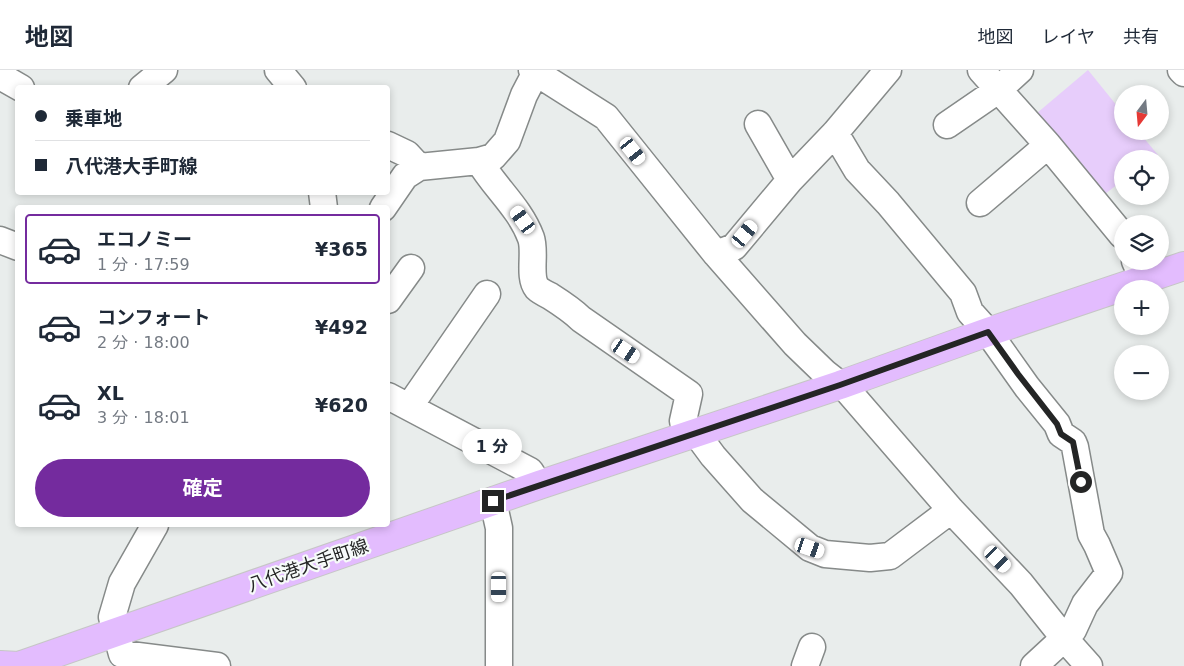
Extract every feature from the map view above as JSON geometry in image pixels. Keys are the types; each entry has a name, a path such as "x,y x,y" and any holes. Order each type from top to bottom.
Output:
{"main road":[{"name":"八代港大手町線","path":"1169,258 1184,252"},
{"name":"八代港大手町線","path":"1169,266 1184,266"},
{"name":"八代港大手町線","path":"390,520 534,478 690,427 984,327 1136,270"},
{"name":"八代港大手町線","path":"0,647 13,648 114,625 493,501 534,478"},
{"name":"八代港大手町線","path":"0,665 19,666 114,625 370,527"}],"street":[{"path":"146,85 164,70"},
{"path":"278,70 290,85"},
{"path":"716,254 734,247 790,180 835,133 888,70"},
{"path":"981,70 1114,225"},
{"path":"947,125 998,90 1020,70"},
{"path":"1181,70 1184,74"},
{"path":"385,205 405,176 418,167 480,161 493,157 507,141 535,71 606,117 716,254 796,344 848,391 951,510 1021,584 1089,666"},
{"path":"0,76 15,85"},
{"path":"758,124 790,180"},
{"path":"835,133 857,170 888,203 963,293 970,312 984,327 1057,424 1061,434 1073,442 1075,446 1090,534 1109,573 1084,604 1072,630 1034,666"},
{"path":"390,146 407,154 418,167"},
{"path":"980,203 1048,146"},
{"path":"480,161 486,172 523,220 532,240 534,253 533,278 537,288 689,394 690,427 752,500 810,548 825,554 870,558 890,556 951,510"},
{"path":"0,240 15,245"},
{"path":"390,297 410,268"},
{"path":"487,294 398,401 534,478"},
{"path":"493,501 499,528 499,666"},
{"path":"154,527 122,583 114,625 122,654 218,666"}],"shaded area":[{"path":"1088,70 1114,102 1114,140 1146,140 1154,150 1114,150 1114,187 1101,197 1030,119"}],"route":[{"path":"493,501 840,385 988,332 1057,424 1061,434 1073,442 1081,482"}]}
